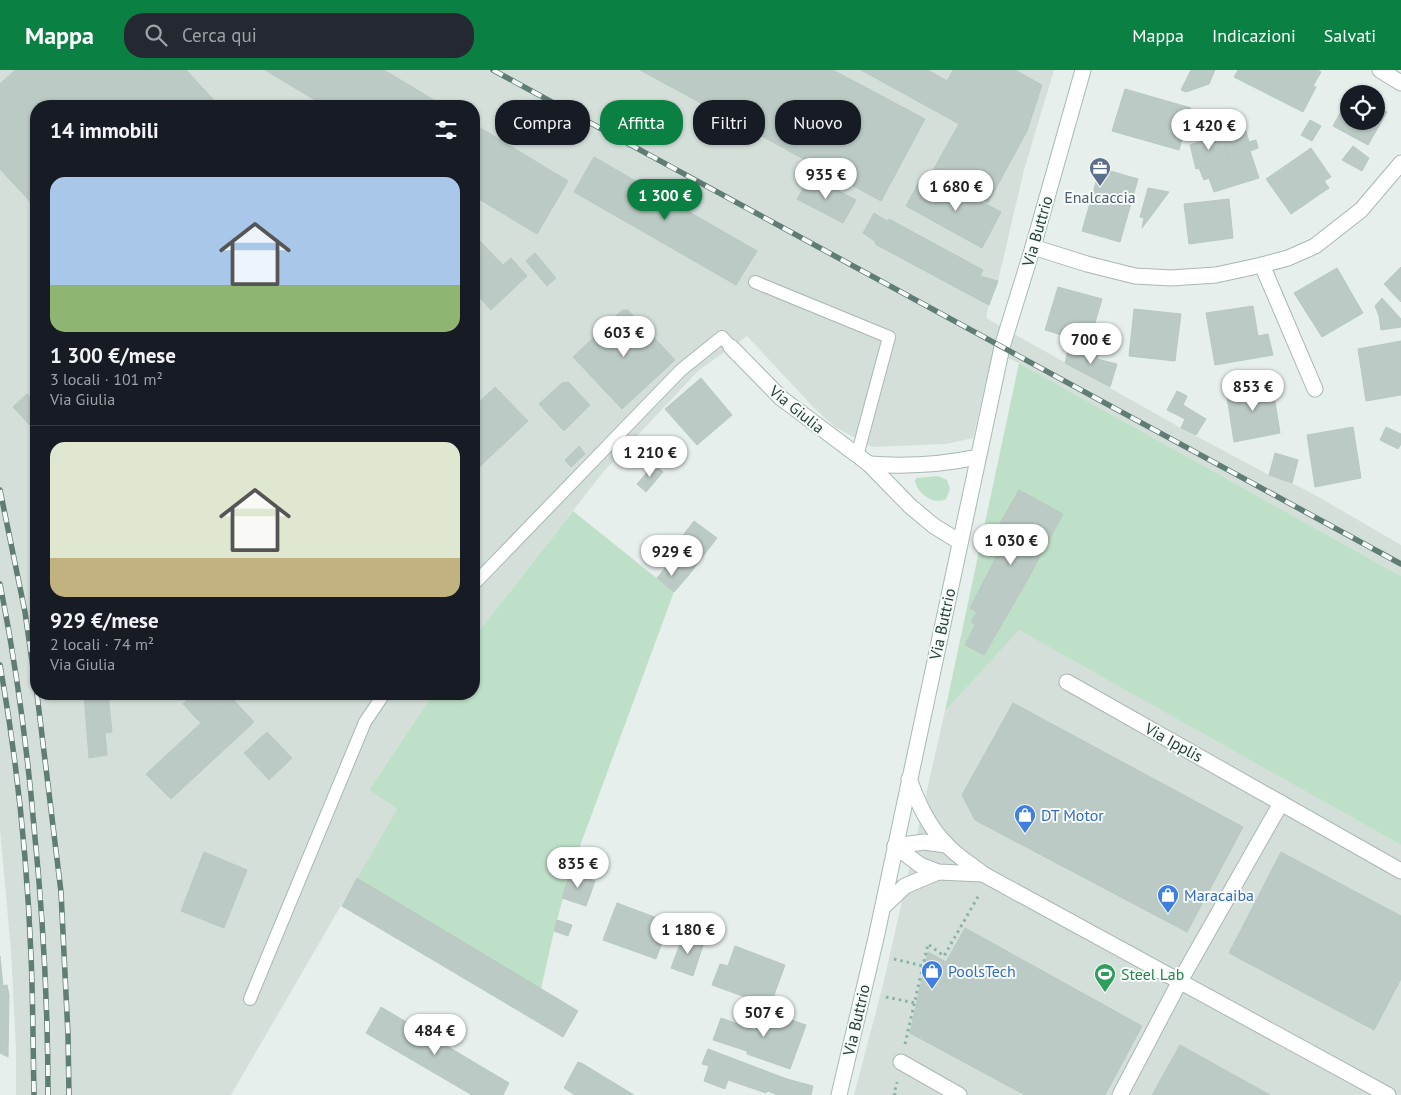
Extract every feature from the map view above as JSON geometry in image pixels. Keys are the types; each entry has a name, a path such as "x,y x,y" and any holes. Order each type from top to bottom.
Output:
{"street":[{"name":"Via Buttrio","path":"838,1095 883,907 1002,347 1033,247 1083,70"},
{"path":"1380,70 1401,83"},
{"path":"1033,247 1087,264 1135,276 1172,278 1216,275 1262,265 1288,258 1315,246 1360,210 1401,162"},
{"path":"1262,265 1315,389"},
{"name":"Via Giulia","path":"731,347 781,398 863,460 910,506 934,526 960,542"},
{"path":"863,460 896,466 928,466 978,457"},
{"name":"Via Ipplis","path":"1067,682 1401,871"},
{"path":"909,779 919,805 933,829 946,845 983,874 1388,1095"},
{"path":"1120,1095 1180,981 1281,803"},
{"path":"895,846 924,842 946,845"},
{"path":"895,846 920,865 938,872 983,874"},
{"path":"883,907 905,886 938,872"},
{"path":"902,1062 959,1095"}],"lane":[{"path":"755,282 889,337 863,460"},
{"path":"480,578 681,370 722,337 731,347"},
{"path":"250,999 365,722 380,700"}],"path":[{"path":"896,1095 894,1094 928,944 944,956 982,890"},
{"path":"894,959 923,966"},
{"path":"886,997 915,1003"}],"shaded area":[{"path":"0,70 1054,70 1024,170 998,281 986,318 1181,428 1269,475 1292,483 1315,495 1401,545 1401,576 1019,363 993,352 973,438 946,444 872,447 835,427 814,408 747,336 699,370 604,471 480,629 480,100 30,100 30,700 429,700 369,790 397,809 231,1095 16,1095 16,1050 11,950 0,829"},
{"path":"1018,629 1401,845 1401,1095 854,1095 883,985 945,711"}],"green space":[{"path":"1019,363 1401,576 1401,845 1019,630 945,711"},
{"path":"938,476 947,480 950,489 946,499 941,501 936,501 922,494 915,480 917,478"},
{"path":"573,511 674,592 570,873 541,989 357,878 397,809 369,790 429,700 480,700 480,629"}],"building":[{"path":"15,70 148,70 176,100 30,100 30,202 0,169 0,84"},
{"path":"148,70 186,70 214,100 176,100"},
{"path":"265,70 384,70 434,100 315,100"},
{"path":"640,70 833,70 925,119 881,201 778,145 861,145 861,100 775,100 775,143 765,138 765,100 695,100"},
{"path":"861,70 928,70 947,81 953,70 1015,70 1042,85 1027,131 988,203 932,172 959,124"},
{"path":"1191,70 1215,70 1209,84 1186,92 1181,90"},
{"path":"1238,70 1318,70 1321,72 1313,86 1316,87 1303,112 1234,77"},
{"path":"1125,89 1191,108 1179,150 1112,131"},
{"path":"1234,109 1242,132 1246,131 1249,142 1256,140 1258,148 1250,151 1259,178 1214,192 1209,178 1204,180 1199,168 1229,157 1216,114"},
{"path":"1340,113 1340,130 1333,126"},
{"path":"1310,120 1321,126 1312,141 1301,135"},
{"path":"480,128 495,137 495,145 509,145 568,181 537,234 480,200"},
{"path":"1340,130 1377,130 1368,145"},
{"path":"1222,134 1229,157 1196,169 1190,145"},
{"path":"1353,146 1369,158 1362,171 1342,160"},
{"path":"1311,148 1331,177 1324,181 1329,188 1291,214 1266,179"},
{"path":"594,157 757,251 736,285 574,192"},
{"path":"1100,168 1138,179 1120,242 1082,231"},
{"path":"810,176 856,200 843,223 797,199"},
{"path":"919,182 940,194 946,183 1001,212 982,248 906,206"},
{"path":"1148,188 1169,192 1142,228 1144,218 1140,217"},
{"path":"1229,199 1233,238 1189,244 1184,204"},
{"path":"874,213 887,221 889,219 983,270 970,295 875,244 876,242 863,233"},
{"path":"480,241 503,265 511,258 527,276 491,310 480,298"},
{"path":"535,253 556,278 547,286 526,261"},
{"path":"1401,267 1401,302 1384,284"},
{"path":"1337,268 1363,313 1322,337 1294,293"},
{"path":"980,276 998,281 989,305 970,295"},
{"path":"1058,287 1102,299 1089,343 1045,330"},
{"path":"1382,298 1401,319 1401,327 1381,330 1375,306"},
{"path":"1253,306 1258,336 1268,334 1273,355 1215,365 1206,313"},
{"path":"1134,309 1181,314 1175,361 1129,356"},
{"path":"622,310 628,310 675,360 622,409 573,357"},
{"path":"1401,341 1401,395 1366,401 1358,349"},
{"path":"1069,346 1098,354 1097,359 1117,364 1110,387 1065,363"},
{"path":"701,378 732,415 697,445 665,409"},
{"path":"568,382 590,405 564,431 539,404 562,383"},
{"path":"1272,383 1280,433 1234,442 1226,390"},
{"path":"495,387 528,421 480,466 480,401"},
{"path":"1177,391 1187,396 1183,405 1206,419 1196,435 1181,428 1185,419 1167,410"},
{"path":"27,394 30,397 30,425 13,407"},
{"path":"1353,427 1361,478 1315,487 1307,435"},
{"path":"1386,427 1401,434 1401,444 1398,449 1380,440"},
{"path":"579,446 585,454 571,467 565,460"},
{"path":"1275,453 1298,460 1292,483 1269,475"},
{"path":"654,464 663,472 646,492 637,484"},
{"path":"1019,490 1063,514 984,655 965,645 975,625 971,622 977,612 970,608 1006,538 995,532"},
{"path":"694,521 717,538 688,576 665,559"},
{"path":"670,562 688,576 674,592 657,578"},
{"path":"84,700 109,700 112,732 105,733 107,755 89,758"},
{"path":"187,700 226,700 201,723 183,704"},
{"path":"226,700 234,700 254,722 171,799 146,774"},
{"path":"1013,703 1243,827 1187,932 975,820 962,795"},
{"path":"267,732 292,758 269,780 244,753"},
{"path":"204,852 247,870 224,928 181,911"},
{"path":"1281,852 1401,916 1401,979 1374,1030 1229,953"},
{"path":"570,873 595,881 586,906 562,898"},
{"path":"357,878 578,1011 563,1037 342,906"},
{"path":"617,903 665,921 659,939 663,940 656,959 603,940"},
{"path":"557,920 572,925 568,936 554,931"},
{"path":"965,928 1142,1026 1105,1095 1025,1095 910,1033 928,952 946,962"},
{"path":"684,934 704,942 693,976 671,968"},
{"path":"735,946 785,965 770,1006 712,985 720,964 728,966"},
{"path":"0,956 3,986 7,985 9,995 8,1057 0,1053"},
{"path":"381,1007 509,1083 503,1095 472,1095 366,1033"},
{"path":"762,1010 806,1025 790,1069 747,1054 747,1051 713,1040 721,1018 755,1030"},
{"path":"1180,1045 1270,1095 1152,1095"},
{"path":"708,1049 787,1079 813,1086 811,1095 777,1095 728,1080 725,1089 704,1081 709,1066 702,1064"},
{"path":"578,1062 634,1095 575,1095 564,1088"}],"railway":[{"path":"493,70 1401,564"},
{"path":"0,490 25,612 30,647"},
{"path":"0,584 20,705 37,860 46,994 48,1095"},
{"path":"0,665 16,773 27,882 32,973 34,1095"},
{"path":"38,700 61,892 69,1095"}],"place":[{"name":"Enalcaccia","path":"1100,187"},
{"name":"DT Motor","path":"1025,834"},
{"name":"Maracaiba","path":"1168,914"},
{"name":"PoolsTech","path":"932,990"},
{"name":"Steel Lab","path":"1105,993"}]}
